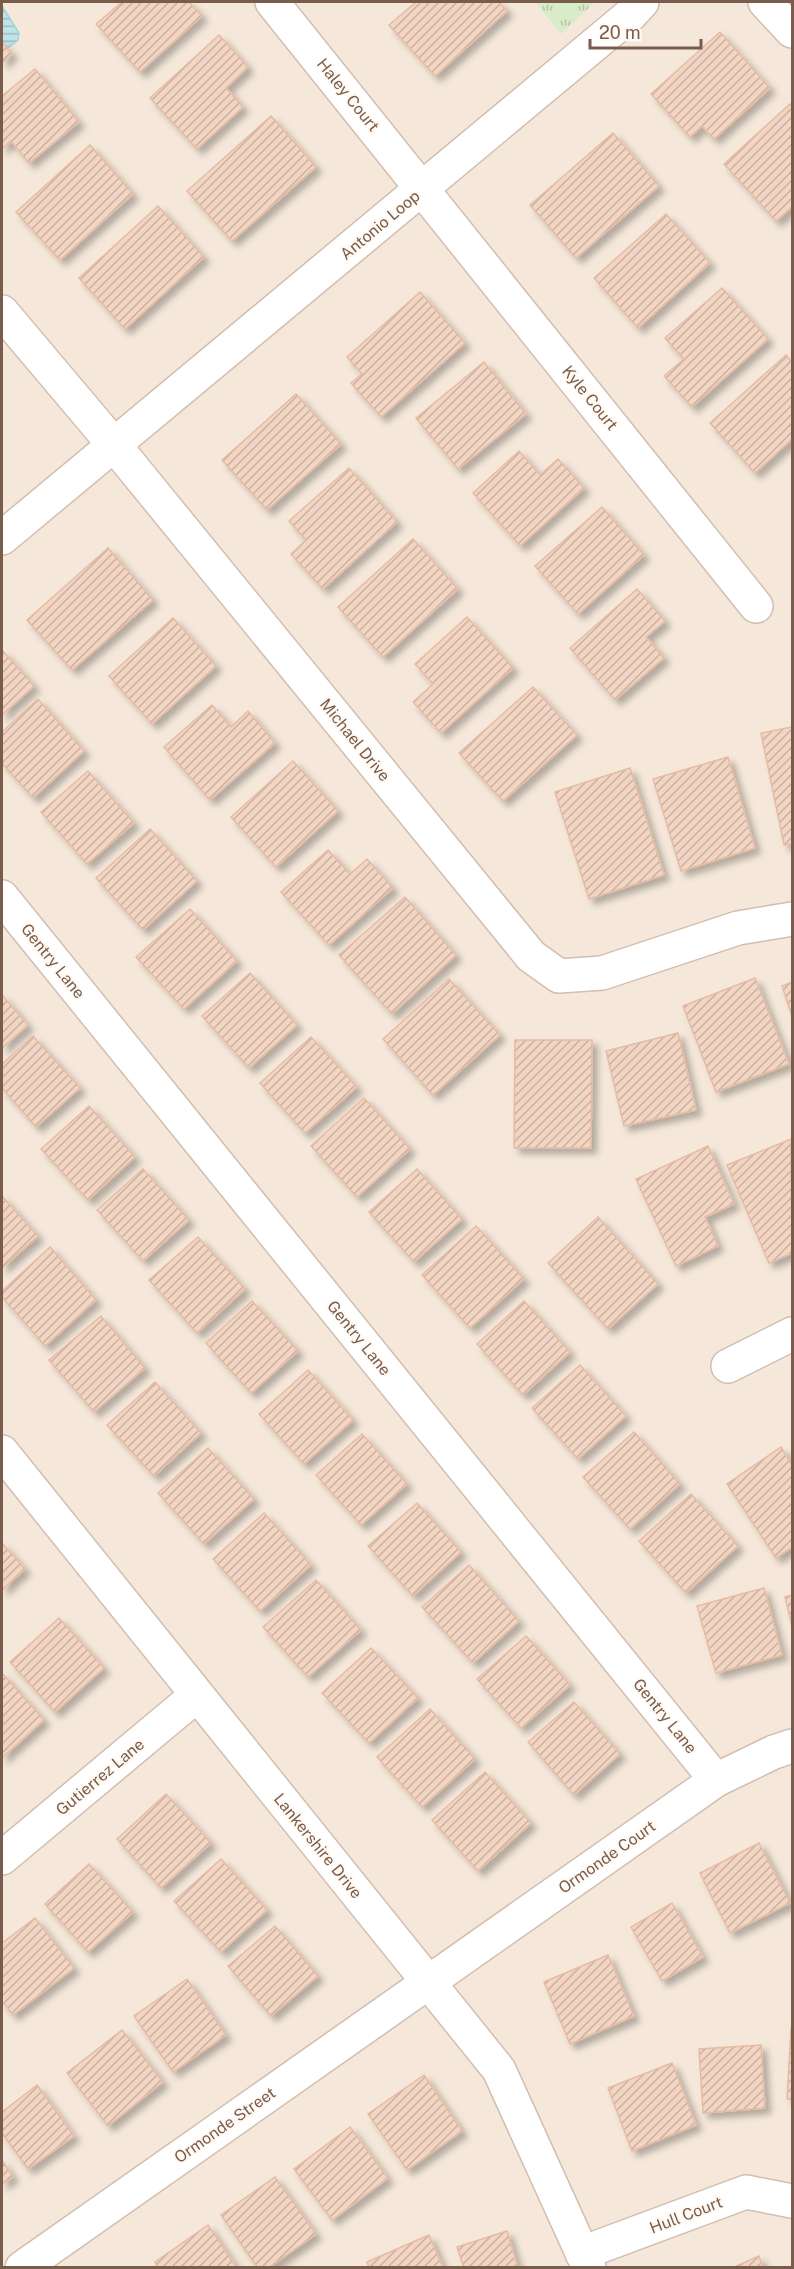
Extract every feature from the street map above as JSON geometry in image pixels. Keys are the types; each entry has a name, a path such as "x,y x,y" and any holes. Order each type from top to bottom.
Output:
{"street":[{"name":"Haley Court","path":"273,2 423,189"},
{"name":"Antonio Loop","path":"2,538 423,189 630,15 642,2"},
{"path":"765,2 792,31"},
{"name":"Kyle Court","path":"423,189 756,606"},
{"name":"Michael Drive","path":"2,312 115,446 531,956 559,976 602,973 738,928 792,919"},
{"name":"Gentry Lane","path":"2,897 716,1780"},
{"path":"728,1366 792,1334"},
{"name":"Lankershire Drive","path":"2,1452 499,2070 586,2260"},
{"name":"Gutierrez Lane","path":"2,1858 197,1695"},
{"name":"Ormonde Court","path":"428,1982 716,1780 774,1752 792,1746"},
{"name":"Ormonde Street","path":"22,2268 428,1982"},
{"name":"Hull Court","path":"586,2260 746,2192 792,2201"}],"shaded area":[{"path":"2,2 792,2 792,2267 2,2268"}],"green space":[{"path":"535,2 595,2 561,34"}],"water":[{"path":"2,6 19,33 18,40 9,47 2,46"}],"building":[{"path":"122,2 189,2 202,16 140,72 96,24"},
{"path":"416,2 499,2 507,11 435,76 389,25"},
{"path":"720,32 770,88 714,139 702,126 690,137 651,94"},
{"path":"219,35 248,67 226,88 243,107 197,149 150,98"},
{"path":"2,42 12,54 2,63"},
{"path":"35,69 79,122 29,163 11,141 2,149 2,96"},
{"path":"790,104 792,107 792,207 776,221 724,164"},
{"path":"271,116 316,167 232,241 187,191"},
{"path":"613,133 659,186 576,258 530,205"},
{"path":"90,145 133,194 60,260 16,212"},
{"path":"158,206 204,257 125,329 79,278"},
{"path":"666,214 710,263 638,328 594,278"},
{"path":"722,288 768,339 692,407 664,376 684,359 665,338"},
{"path":"420,292 465,343 381,417 351,383 362,374 347,357"},
{"path":"786,355 792,363 792,439 755,473 710,423"},
{"path":"484,362 526,414 458,469 416,418"},
{"path":"296,394 341,444 267,510 222,460"},
{"path":"519,451 540,475 558,459 584,488 520,546 473,493"},
{"path":"349,468 397,522 323,589 291,554 306,540 289,521"},
{"path":"602,507 644,555 578,614 535,566"},
{"path":"413,539 458,589 383,657 338,607"},
{"path":"108,548 153,600 72,670 27,620"},
{"path":"637,589 665,621 646,637 664,658 615,700 570,648"},
{"path":"467,617 513,668 441,733 413,702 433,684 415,664"},
{"path":"173,618 216,666 152,724 109,676"},
{"path":"2,650 34,686 2,715"},
{"path":"533,687 577,735 503,801 459,753"},
{"path":"38,699 84,751 33,798 2,763 2,732"},
{"path":"212,705 231,727 248,711 275,743 210,800 164,747"},
{"path":"792,727 792,844 784,845 761,733"},
{"path":"728,757 755,848 681,871 653,779"},
{"path":"293,761 338,811 276,867 231,817"},
{"path":"630,768 664,875 589,899 555,792"},
{"path":"88,771 134,823 87,864 41,812"},
{"path":"150,829 197,881 143,930 96,878"},
{"path":"328,850 350,874 367,859 393,888 329,945 281,892"},
{"path":"405,897 456,955 392,1014 339,955"},
{"path":"190,909 237,961 184,1009 136,957"},
{"path":"250,973 297,1025 249,1068 202,1016"},
{"path":"755,978 789,1064 716,1092 683,1006"},
{"path":"449,979 500,1035 433,1095 383,1039"},
{"path":"792,982 792,1016 782,986"},
{"path":"2,995 28,1025 2,1048"},
{"path":"678,1033 696,1110 624,1126 606,1051"},
{"path":"33,1036 80,1088 36,1127 2,1088 2,1064"},
{"path":"311,1037 357,1087 305,1133 260,1083"},
{"path":"515,1040 592,1040 591,1148 514,1148"},
{"path":"364,1098 410,1149 357,1197 311,1146"},
{"path":"89,1106 135,1157 88,1200 41,1149"},
{"path":"791,1139 792,1253 769,1263 727,1165"},
{"path":"708,1146 734,1204 705,1217 718,1246 676,1266 636,1179"},
{"path":"143,1169 189,1220 143,1261 97,1210"},
{"path":"417,1169 462,1219 414,1262 369,1212"},
{"path":"2,1196 38,1236 2,1268"},
{"path":"598,1217 658,1284 608,1329 548,1263"},
{"path":"476,1226 524,1279 470,1328 422,1275"},
{"path":"198,1237 245,1289 197,1333 149,1280"},
{"path":"50,1247 96,1300 45,1346 2,1297 2,1291"},
{"path":"252,1301 298,1351 251,1393 206,1343"},
{"path":"524,1301 570,1352 523,1395 477,1344"},
{"path":"101,1316 145,1368 94,1412 49,1360"},
{"path":"580,1365 626,1416 578,1459 532,1408"},
{"path":"308,1370 353,1420 304,1464 259,1414"},
{"path":"155,1382 201,1433 154,1476 107,1425"},
{"path":"634,1432 680,1484 630,1529 583,1477"},
{"path":"362,1434 407,1484 361,1525 316,1475"},
{"path":"781,1447 792,1465 792,1547 776,1558 727,1484"},
{"path":"208,1448 254,1499 204,1544 158,1493"},
{"path":"691,1494 738,1546 686,1593 639,1541"},
{"path":"417,1503 461,1552 413,1596 368,1546"},
{"path":"264,1513 311,1565 260,1611 213,1559"},
{"path":"2,1543 25,1569 2,1590"},
{"path":"469,1565 519,1621 473,1663 422,1607"},
{"path":"316,1580 361,1630 308,1677 263,1627"},
{"path":"764,1588 782,1655 716,1673 697,1606"},
{"path":"792,1595 792,1626 785,1597"},
{"path":"59,1618 104,1668 55,1712 10,1662"},
{"path":"526,1636 570,1685 521,1728 477,1679"},
{"path":"371,1648 418,1698 369,1743 322,1693"},
{"path":"2,1673 44,1720 2,1758"},
{"path":"574,1702 620,1754 574,1795 528,1742"},
{"path":"430,1709 475,1759 422,1807 377,1757"},
{"path":"485,1772 531,1823 478,1871 432,1820"},
{"path":"166,1794 211,1843 161,1888 117,1839"},
{"path":"759,1843 790,1903 730,1933 700,1873"},
{"path":"221,1859 267,1910 221,1952 174,1901"},
{"path":"89,1864 133,1912 88,1952 45,1904"},
{"path":"672,1903 703,1957 662,1981 631,1927"},
{"path":"35,1918 74,1968 13,2015 2,2001 2,1943"},
{"path":"275,1926 318,1976 271,2016 228,1966"},
{"path":"608,1955 634,2016 570,2044 544,1982"},
{"path":"187,1979 226,2035 173,2072 134,2016"},
{"path":"792,2028 792,2100 787,2099"},
{"path":"122,2030 163,2082 108,2126 67,2073"},
{"path":"761,2045 765,2108 703,2113 699,2049"},
{"path":"672,2063 696,2125 632,2151 608,2088"},
{"path":"424,2075 462,2131 407,2170 368,2114"},
{"path":"37,2085 74,2136 28,2169 2,2133 2,2112"},
{"path":"350,2127 388,2178 332,2220 294,2169"},
{"path":"2,2160 13,2177 2,2184"},
{"path":"275,2177 316,2234 268,2268 258,2268 221,2215"},
{"path":"208,2225 237,2268 158,2268 155,2262"},
{"path":"507,2231 518,2268 464,2268 457,2247"},
{"path":"429,2235 443,2268 369,2268 367,2262"},
{"path":"759,2256 763,2268 732,2268"}]}
